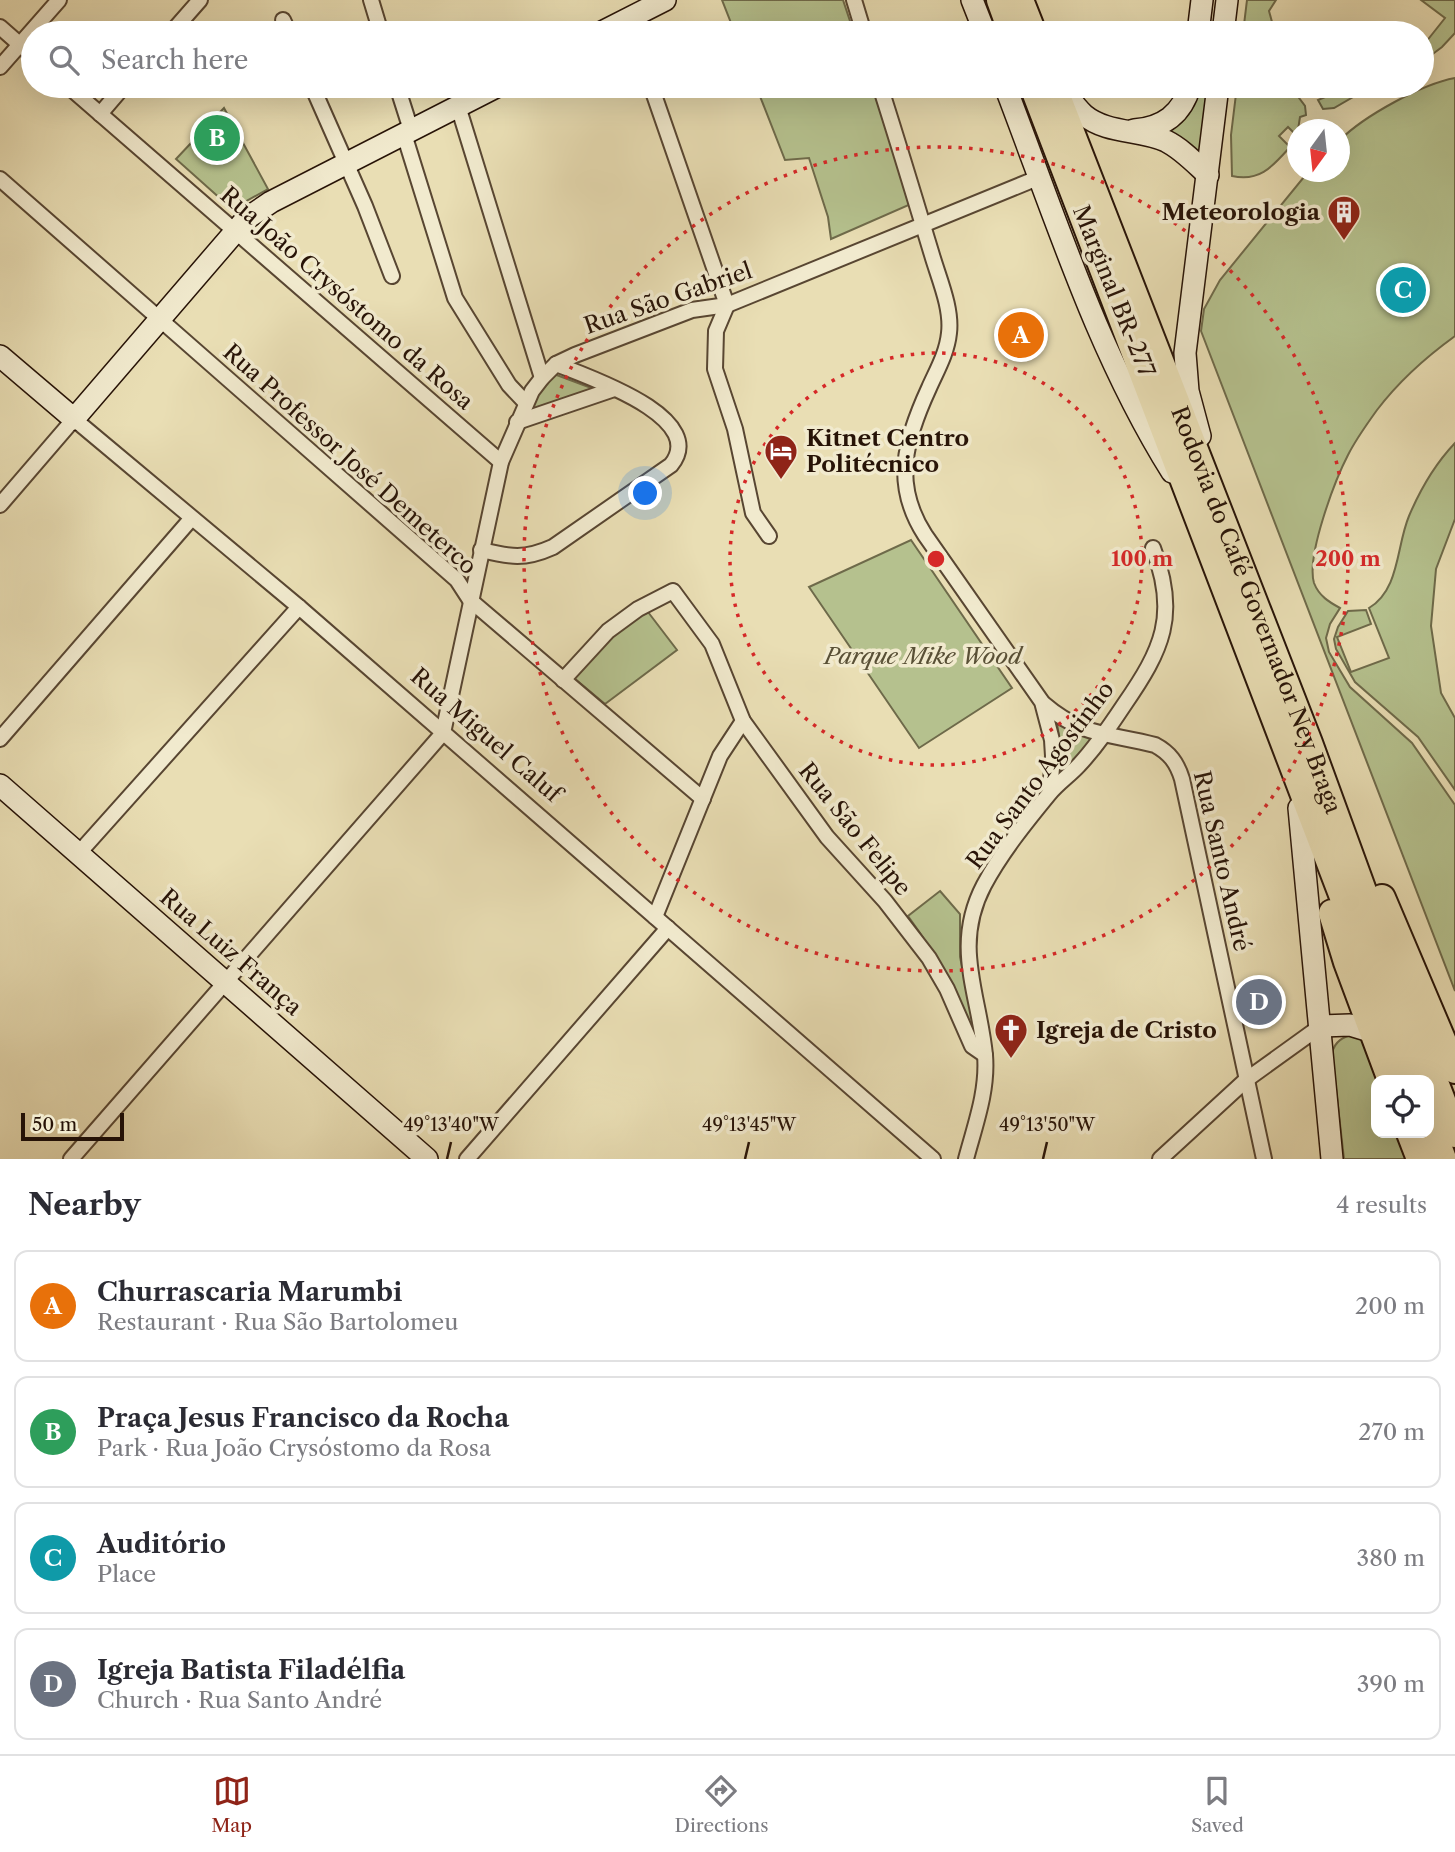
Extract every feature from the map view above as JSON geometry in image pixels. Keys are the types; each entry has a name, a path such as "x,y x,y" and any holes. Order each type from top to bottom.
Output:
{"highway":[{"path":"1000,0 1008,21"},
{"path":"1020,0 1028,21"},
{"name":"Rodovia do Café Governador Ney Braga","path":"1037,98 1273,713 1385,980 1455,1134"},
{"name":"Rodovia do Café Governador Ney Braga","path":"1058,98 1309,743 1385,980 1412,1075"},
{"path":"1273,713 1299,808 1347,962 1389,1075"},
{"path":"1309,743 1398,933 1455,1070"},
{"path":"1434,1135 1443,1159"},
{"path":"1412,1138 1420,1159"}],"main road":[{"path":"637,21 665,0"},
{"path":"972,0 980,21"},
{"path":"1199,21 1202,0"},
{"path":"1224,21 1227,0"},
{"path":"74,419 234,230 258,210 474,98"},
{"name":"Marginal BR-277","path":"1010,98 1110,359 1146,430 1194,506"},
{"path":"1069,98 1090,119 1112,129 1128,130 1156,127 1178,111 1184,98"},
{"path":"1217,98 1185,362 1188,391 1220,512"},
{"path":"1128,130 1166,141 1208,175"},
{"name":"Rua Miguel Caluf","path":"0,356 74,419"},
{"name":"Rua Luiz França","path":"0,785 427,1159"},
{"path":"1299,808 1332,1159"},
{"path":"1321,1026 1350,1025 1373,1032"}],"street":[{"path":"40,21 59,0"},
{"path":"182,21 200,0"},
{"path":"371,0 377,21"},
{"path":"854,0 860,21"},
{"path":"0,27 20,44 0,67"},
{"name":"Rua João Crysóstomo da Rosa","path":"82,98 501,461"},
{"path":"100,114 114,98"},
{"path":"317,98 347,163 392,276"},
{"path":"400,98 448,284 509,385 526,403"},
{"path":"655,98 727,305 716,331 715,369 736,429 753,513 769,536"},
{"path":"884,98 943,293 950,331 947,348 910,439 904,475 906,492 917,522 1042,702 1054,756 1050,792"},
{"path":"458,106 542,377"},
{"name":"Rua São Gabriel","path":"443,733 501,461 516,422 542,377 556,364 575,355 692,310 727,305 1040,177"},
{"name":"Rua Professor José Demeterco","path":"0,179 457,580 470,600 703,799"},
{"path":"481,550 520,558 540,553 579,531 674,461 679,451 666,422 649,406 556,364"},
{"path":"516,422 614,389"},
{"path":"0,505 74,419"},
{"name":"Rua Miguel Caluf","path":"74,419 299,607 933,1159"},
{"path":"0,739 191,519"},
{"name":"Rua Santo Agostinho","path":"966,1159 984,1089 985,1055 968,963 967,940 976,900 997,863 1050,792 1077,767 1103,736 1153,661 1163,633 1165,604 1163,578 1153,548"},
{"name":"Rua São Felipe","path":"564,680 608,631 638,609 673,592 712,644 743,721 834,847 884,901 923,951 947,989 972,1046 985,1055"},
{"path":"78,854 299,607"},
{"name":"Rua Santo André","path":"1042,702 1066,721 1103,736 1155,745 1170,755 1180,771 1264,1159"},
{"path":"655,917 725,746 743,721"},
{"path":"71,1159 443,733"},
{"path":"467,1159 668,928"},
{"path":"1160,1159 1246,1080 1321,1026"}],"green space":[{"path":"722,0 843,0 850,21 730,21"},
{"path":"1247,0 1276,0 1269,11 1272,21 1244,21"},
{"path":"1421,0 1455,0 1455,33 1434,53 1434,32 1445,18"},
{"path":"1455,78 1455,336 1423,361 1394,389 1354,443 1323,518 1313,571 1314,583 1319,592 1340,608 1330,624 1326,638 1329,652 1350,687 1412,743 1455,805 1455,991 1201,331 1204,309 1220,280 1300,182 1350,182 1350,131 1403,98 1434,98 1434,84"},
{"path":"761,98 876,98 911,204 831,239 828,217 809,158 785,160"},
{"path":"1178,98 1217,98 1208,175 1146,129"},
{"path":"1236,98 1299,98 1305,106 1306,115 1300,119 1287,119 1287,128 1279,136 1287,144 1287,150 1271,167 1258,175 1232,176 1231,135"},
{"path":"1351,98 1334,108 1323,109 1318,100"},
{"path":"224,108 268,189 232,209 176,159"},
{"path":"554,374 594,389 531,408 539,390"},
{"path":"1455,443 1455,519 1436,569 1431,626 1441,693 1455,718 1455,790 1418,737 1355,682 1336,649 1334,639 1348,611 1366,610 1371,624 1337,637 1351,672 1389,658 1369,608 1379,600 1392,579 1405,528 1418,497 1435,468"},
{"name":"Parque Mike Wood","path":"911,540 1012,688 919,748 809,587"},
{"path":"648,612 677,650 605,704 574,678 620,627"},
{"path":"1057,723 1093,738 1064,772"},
{"path":"940,891 960,914 960,957 978,1044 947,978 908,916"},
{"path":"1354,1034 1364,1038 1382,1075 1371,1075 1371,1138 1405,1138 1413,1159 1344,1159 1332,1053 1335,1045"}],"place":[{"name":"Praça Jesus Francisco da Rocha","path":"217,138"},
{"name":"Meteorologia","path":"1344,242"},
{"name":"Auditório","path":"1403,290"},
{"name":"Churrascaria Marumbi","path":"1021,335"},
{"name":"Kitnet Centro Politécnico","path":"781,481"},
{"name":"Igreja Batista Filadélfia","path":"1259,1002"},
{"name":"Igreja de Cristo","path":"1011,1060"}]}
